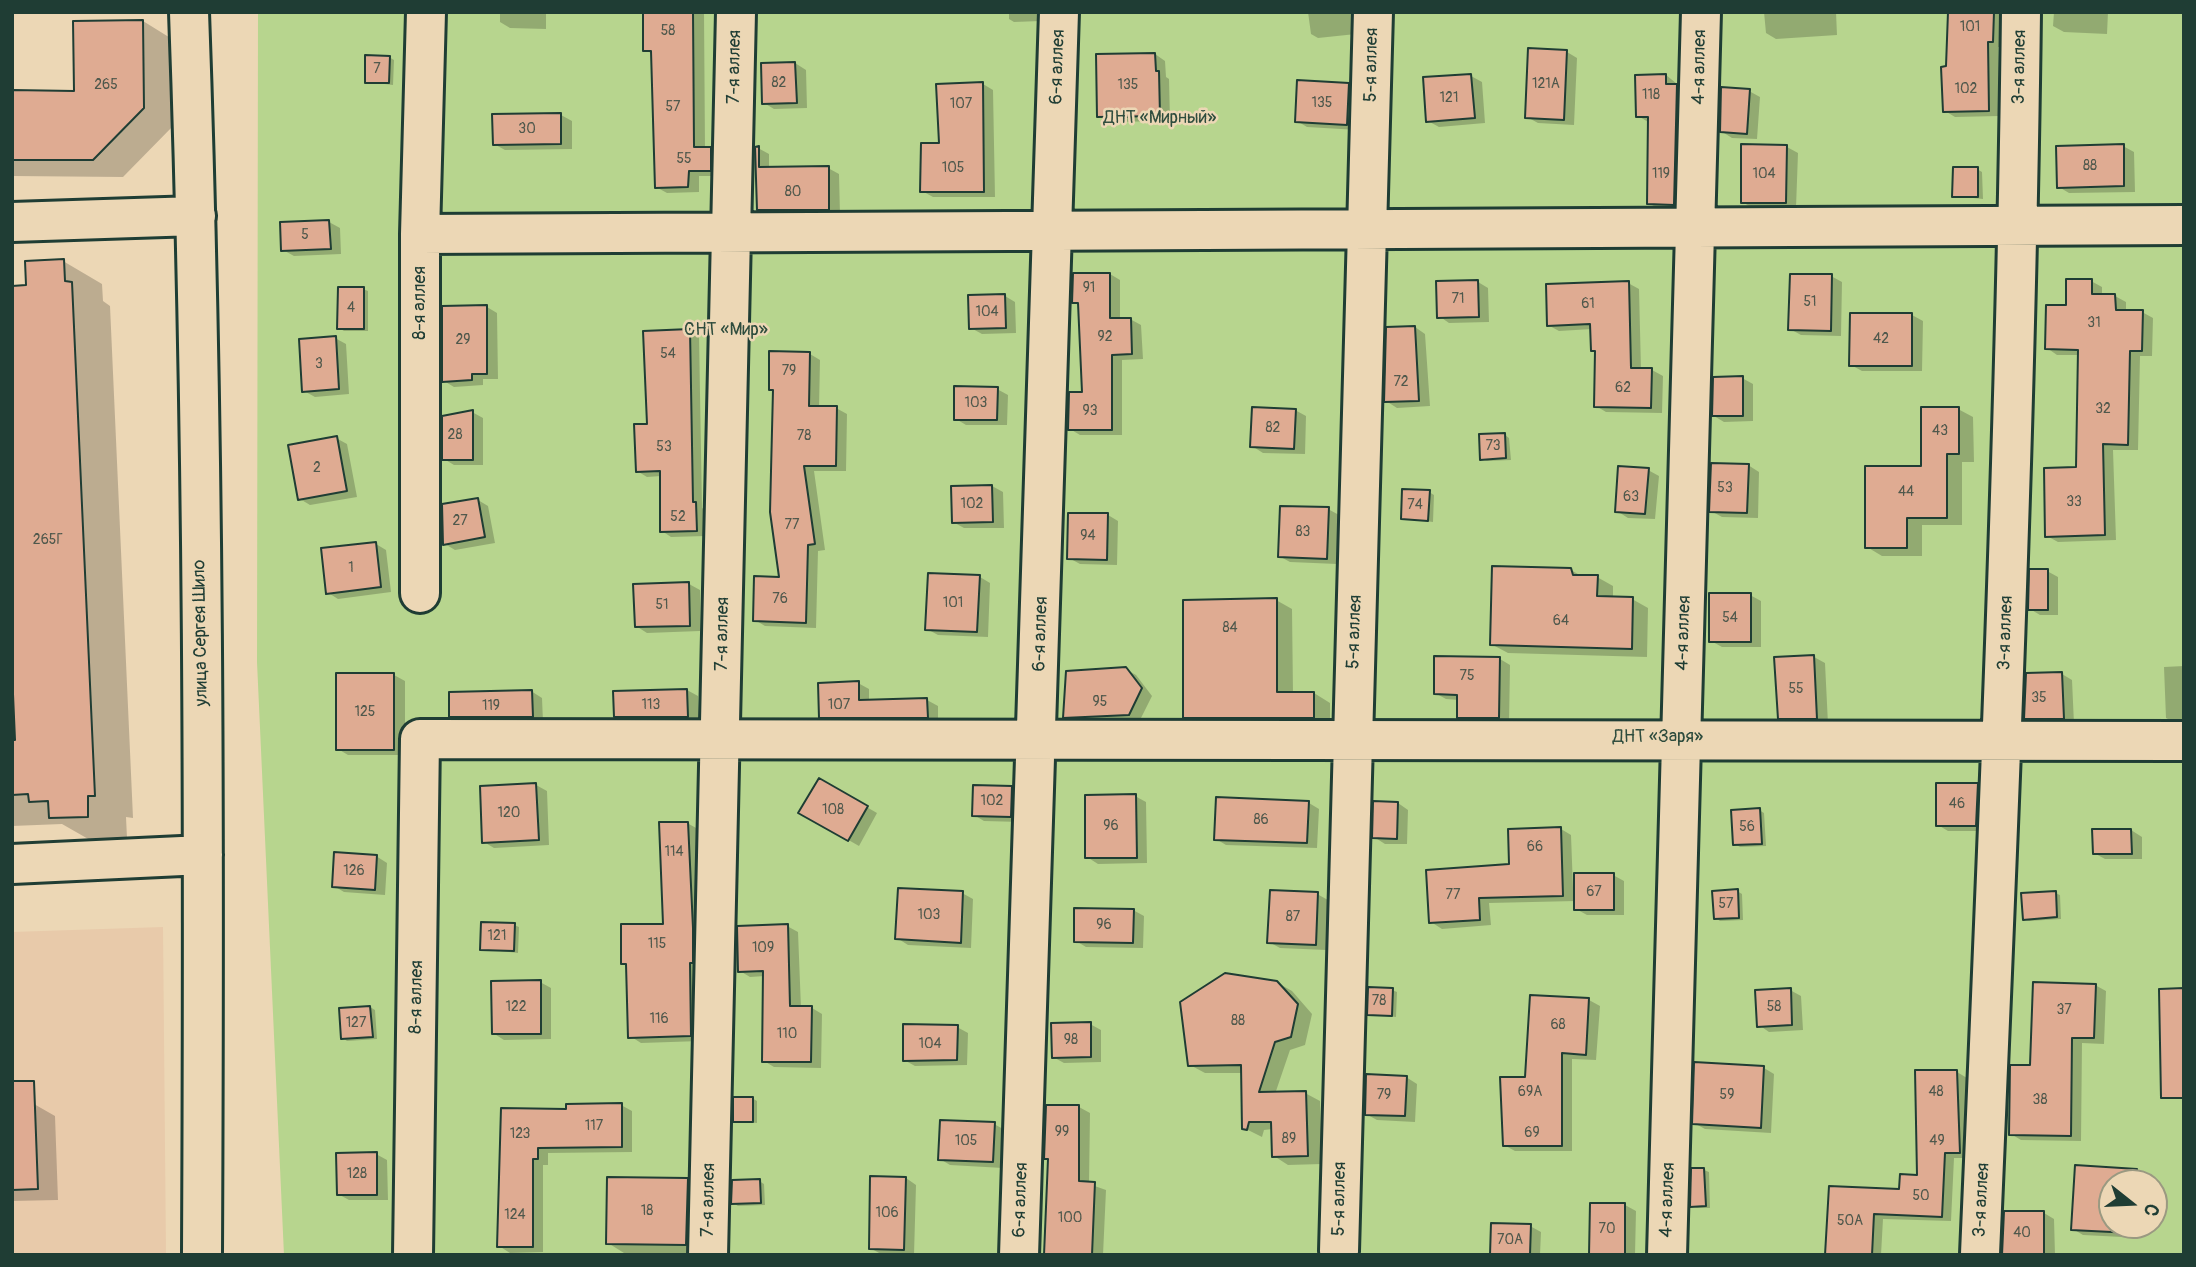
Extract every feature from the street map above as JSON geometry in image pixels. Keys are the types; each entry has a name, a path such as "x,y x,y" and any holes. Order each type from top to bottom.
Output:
{"street":[{"name":"улица Сергея Шило","path":"189,12 196,215 204,855 202,1255"},
{"name":"8-я аллея","path":"420,593 420,234 426,12"},
{"name":"7-я аллея","path":"708,1255 736,12"},
{"name":"6-я аллея","path":"1019,1255 1038,740 1059,12"},
{"name":"5-я аллея","path":"1339,1251 1373,12"},
{"name":"4-я аллея","path":"1667,1255 1698,228 1701,12"},
{"name":"3-я аллея","path":"1980,1254 2003,741 2018,226 2021,12"},
{"path":"12,222 196,215"},
{"path":"420,234 2184,225"},
{"name":"8-я аллея","path":"413,1255 420,739 721,739"},
{"path":"721,739 2184,741"},
{"path":"12,864 204,855"}],"shaded area":[{"path":"163,927 166,1255 12,1255 12,932"}],"green space":[{"name":"ДНТ «Заря»","path":"258,12 2184,12 2184,1255 284,1255 257,662"}],"building":[{"path":"643,12 693,12 694,147 711,147 711,171 689,171 688,187 655,188 651,51 643,51"},
{"path":"1948,12 1994,12 1993,42 1988,42 1989,111 1943,112 1941,67 1946,66"},
{"path":"143,20 144,108 93,160 12,160 12,90 74,91 73,21"},
{"path":"1528,48 1567,50 1564,120 1525,118"},
{"path":"1155,53 1156,71 1159,71 1160,116 1097,117 1096,54"},
{"path":"365,55 390,56 389,83 365,83"},
{"path":"795,62 797,103 762,104 761,63"},
{"path":"1471,74 1475,118 1426,122 1423,77"},
{"path":"1666,74 1666,84 1677,84 1674,205 1647,204 1648,117 1636,117 1635,75"},
{"path":"1297,80 1349,83 1347,125 1295,122"},
{"path":"983,82 984,192 920,192 921,143 939,143 936,84"},
{"path":"1721,87 1750,89 1747,134 1720,132"},
{"path":"561,113 561,144 493,145 492,114"},
{"path":"1741,144 1787,145 1786,203 1741,203"},
{"path":"2124,144 2124,186 2057,188 2056,146"},
{"path":"759,146 759,167 829,166 829,210 757,210 755,147"},
{"path":"1953,167 1978,167 1978,197 1952,197"},
{"path":"329,220 331,249 281,251 280,222"},
{"path":"64,259 65,281 72,282 95,796 88,796 88,817 49,818 48,801 29,802 28,794 12,795 12,740 15,740 12,671 12,286 26,285 25,261"},
{"path":"1073,273 1110,273 1110,318 1131,318 1132,354 1112,355 1112,430 1068,430 1069,392 1082,392 1078,303 1072,303"},
{"path":"1790,274 1832,274 1831,331 1788,330"},
{"path":"2066,279 2092,279 2092,294 2115,294 2116,310 2143,310 2142,351 2130,351 2128,445 2103,444 2105,535 2045,537 2044,468 2076,467 2078,350 2045,349 2046,305 2066,305"},
{"path":"1478,280 1479,317 1437,318 1436,281"},
{"path":"1629,281 1631,368 1652,368 1651,408 1594,407 1595,351 1591,351 1590,324 1547,326 1546,284"},
{"path":"338,287 364,287 364,329 337,329"},
{"path":"1005,294 1006,328 969,329 968,295"},
{"path":"487,305 487,374 472,374 472,380 442,382 442,306"},
{"path":"1850,313 1912,313 1912,366 1849,366"},
{"path":"1415,326 1419,401 1384,402 1386,327"},
{"path":"690,329 693,502 696,502 697,531 660,532 660,471 636,472 634,424 647,424 643,331"},
{"path":"336,336 339,389 302,392 299,339"},
{"path":"769,351 810,352 809,406 837,406 836,466 804,466 815,544 808,545 806,623 753,621 754,576 779,577 770,512 773,390 769,390"},
{"path":"1743,376 1743,416 1712,416 1713,377"},
{"path":"954,386 998,387 997,420 954,420"},
{"path":"1252,407 1296,409 1294,449 1250,447"},
{"path":"1921,407 1959,407 1959,454 1947,454 1947,518 1907,518 1907,548 1865,548 1865,466 1921,466"},
{"path":"473,410 473,460 442,460 442,416"},
{"path":"1505,433 1506,458 1480,460 1479,434"},
{"path":"337,436 347,491 298,500 288,445"},
{"path":"1711,463 1749,464 1747,513 1709,512"},
{"path":"1618,466 1649,468 1645,514 1615,512"},
{"path":"992,485 993,522 952,523 951,486"},
{"path":"1402,489 1430,490 1428,521 1401,519"},
{"path":"478,498 485,537 443,545 442,504"},
{"path":"1280,506 1329,507 1327,559 1278,557"},
{"path":"1068,513 1108,513 1107,560 1067,559"},
{"path":"376,542 381,587 326,594 321,548"},
{"path":"1492,566 1571,568 1573,575 1598,575 1597,596 1633,597 1632,649 1490,645"},
{"path":"2029,569 2048,569 2048,610 2028,610"},
{"path":"928,573 980,575 977,632 925,630"},
{"path":"689,582 690,626 635,627 633,584"},
{"path":"1709,593 1751,593 1751,642 1709,642"},
{"path":"1277,598 1277,692 1314,692 1314,718 1183,718 1183,600"},
{"path":"1814,655 1817,719 1778,719 1774,657"},
{"path":"1434,656 1500,657 1499,718 1457,718 1457,695 1434,694"},
{"path":"1126,667 1142,688 1129,715 1063,718 1066,671"},
{"path":"2062,672 2064,719 2024,719 2026,673"},
{"path":"336,673 394,673 394,750 336,750"},
{"path":"859,681 859,700 927,698 928,718 819,718 818,683"},
{"path":"687,689 688,717 614,717 613,691"},
{"path":"532,690 533,717 449,717 449,692"},
{"path":"819,778 868,806 848,841 798,813"},
{"path":"536,783 539,840 482,843 480,786"},
{"path":"1936,783 1978,783 1976,826 1936,826"},
{"path":"973,785 1012,786 1011,817 972,816"},
{"path":"1136,794 1137,858 1085,858 1085,795"},
{"path":"1216,797 1309,801 1307,843 1214,840"},
{"path":"1373,801 1398,802 1397,839 1372,838"},
{"path":"1760,808 1762,844 1733,845 1731,810"},
{"path":"659,822 688,822 693,928 693,963 690,963 691,1036 628,1038 626,964 621,964 621,924 663,924"},
{"path":"1561,827 1563,896 1479,898 1480,920 1429,923 1426,870 1509,864 1508,829"},
{"path":"2092,829 2131,829 2132,854 2093,854"},
{"path":"334,852 377,855 375,890 332,887"},
{"path":"1574,873 1614,873 1614,910 1574,910"},
{"path":"898,888 963,891 961,943 895,939"},
{"path":"1738,889 1739,918 1714,919 1712,891"},
{"path":"1270,890 1318,892 1316,945 1267,943"},
{"path":"2056,891 2057,917 2023,920 2021,893"},
{"path":"1074,908 1134,909 1133,943 1074,942"},
{"path":"481,922 515,923 514,951 480,950"},
{"path":"788,924 790,1006 812,1006 811,1062 762,1062 763,971 738,972 737,926"},
{"path":"1225,973 1277,981 1298,1004 1291,1037 1275,1042 1259,1092 1306,1091 1308,1156 1272,1157 1271,1122 1249,1122 1247,1130 1242,1129 1241,1065 1188,1066 1180,1002"},
{"path":"541,980 541,1034 492,1034 491,981"},
{"path":"2033,982 2096,984 2094,1038 2072,1038 2071,1136 2009,1135 2010,1065 2030,1065"},
{"path":"1368,987 1393,988 1392,1016 1367,1015"},
{"path":"1791,988 1792,1025 1757,1027 1755,990"},
{"path":"2184,988 2184,1098 2161,1098 2159,989"},
{"path":"1530,995 1589,998 1586,1055 1562,1053 1562,1146 1503,1146 1500,1077 1525,1077"},
{"path":"370,1006 373,1037 341,1039 339,1008"},
{"path":"1091,1022 1091,1057 1052,1058 1051,1023"},
{"path":"903,1024 958,1025 957,1060 903,1061"},
{"path":"1694,1062 1764,1066 1761,1128 1692,1124"},
{"path":"1915,1070 1957,1070 1960,1153 1945,1153 1942,1217 1874,1214 1872,1255 1825,1255 1829,1186 1899,1189 1900,1174 1917,1175"},
{"path":"1366,1074 1407,1076 1405,1116 1365,1115"},
{"path":"12,1081 34,1081 38,1189 12,1190"},
{"path":"733,1097 753,1097 753,1122 733,1122"},
{"path":"622,1103 622,1147 538,1148 538,1159 533,1159 533,1247 497,1247 501,1108 566,1109 566,1104"},
{"path":"1046,1105 1079,1105 1079,1181 1095,1182 1092,1255 1044,1255 1048,1159 1044,1159"},
{"path":"940,1120 995,1122 993,1162 938,1160"},
{"path":"377,1152 377,1195 337,1195 336,1153"},
{"path":"2075,1165 2137,1169 2098,1169 2098,1231 2071,1230"},
{"path":"1691,1168 1704,1168 1706,1206 1690,1207"},
{"path":"870,1176 906,1177 904,1250 869,1249"},
{"path":"607,1177 688,1178 686,1245 606,1244"},
{"path":"760,1179 761,1203 731,1204 732,1180"},
{"path":"1590,1203 1625,1203 1625,1255 1589,1255"},
{"path":"2004,1211 2044,1211 2044,1255 2002,1255"},
{"path":"1491,1223 1531,1224 1530,1255 1490,1255"}],"park label":[{"name":"ДНТ «Мирный»","path":"1160,118"},
{"name":"СНТ «Мир»","path":"726,330"}]}
